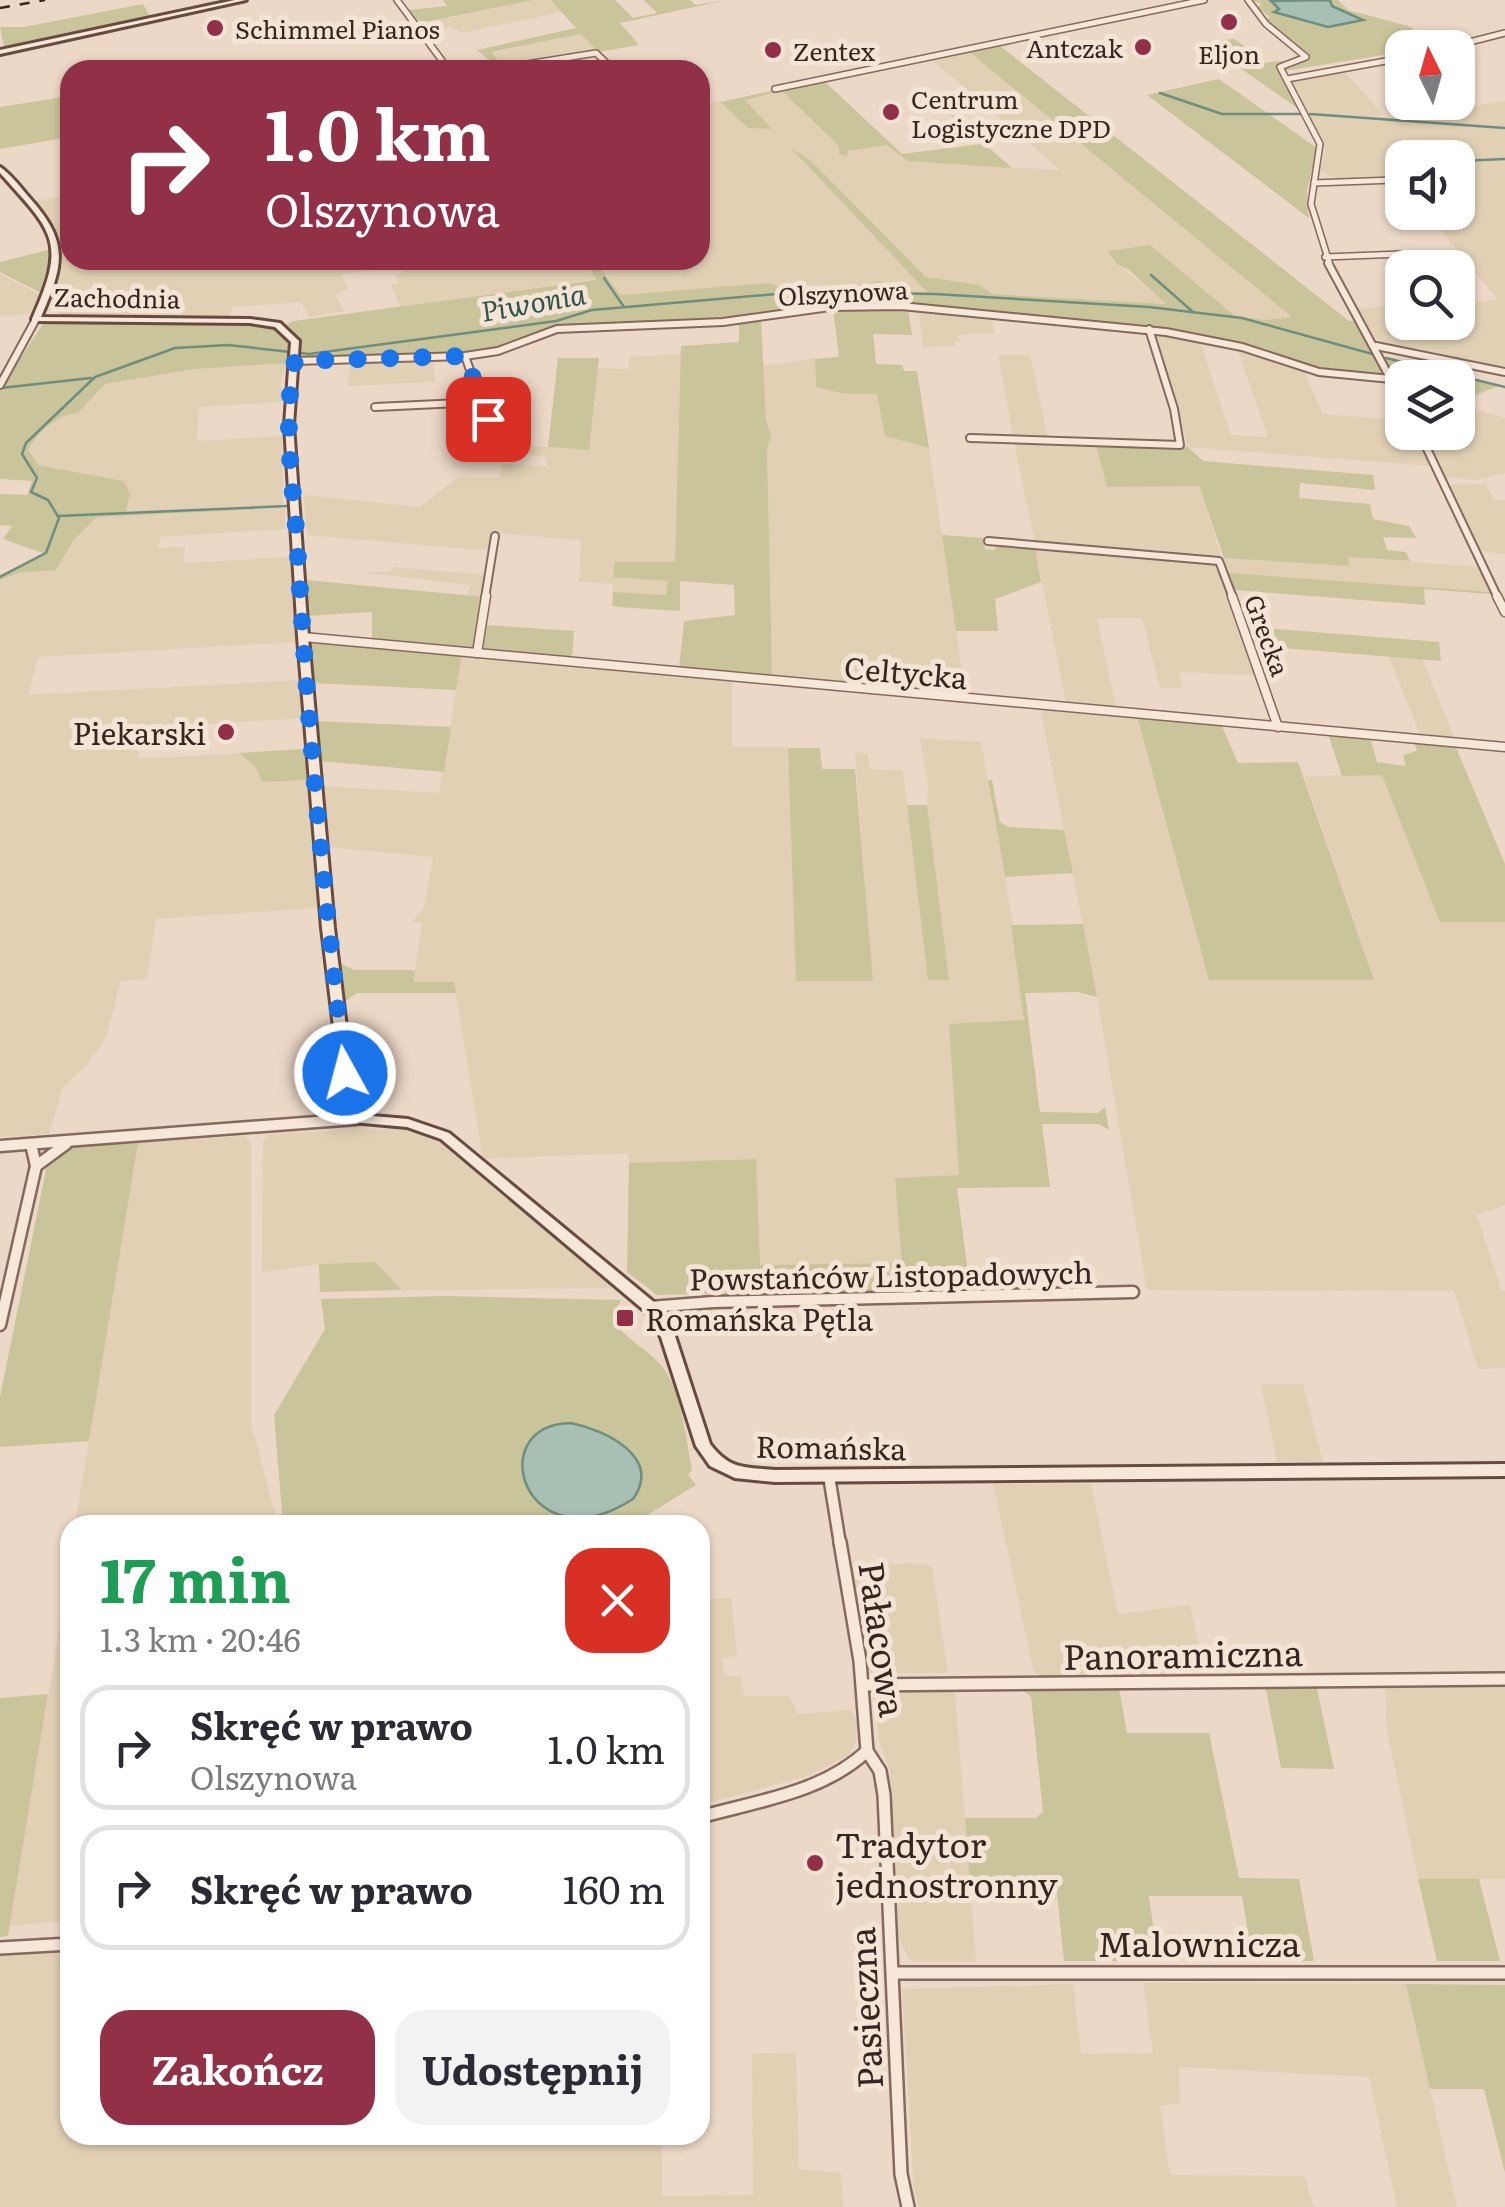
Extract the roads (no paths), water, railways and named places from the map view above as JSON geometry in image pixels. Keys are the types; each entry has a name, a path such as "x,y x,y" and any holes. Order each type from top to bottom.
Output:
{"street":[{"path":"0,52 243,0"},
{"path":"397,0 442,60"},
{"path":"775,89 1204,0"},
{"path":"1248,0 1266,24 1306,58 1282,64 1280,70 1320,144 1312,210 1325,258 1385,366"},
{"path":"1475,41 1505,34"},
{"path":"552,60 596,53 603,60"},
{"path":"1286,79 1385,61"},
{"name":"Zachodnia","path":"0,169 46,220 58,243 56,268 36,319 262,322 288,332 296,356"},
{"path":"1314,183 1385,180"},
{"path":"1325,258 1385,255"},
{"name":"Olszynowa","path":"296,356 465,356 498,351 557,329 723,322 844,306 952,309 1149,329 1230,344 1319,372 1385,378"},
{"path":"0,385 36,319"},
{"path":"970,438 1178,446 1182,442 1177,420 1149,329"},
{"path":"1376,346 1505,372"},
{"path":"296,356 289,425 303,637 328,928 349,1105 356,1119"},
{"path":"465,356 500,454"},
{"path":"374,407 482,402"},
{"path":"1428,450 1505,612"},
{"path":"476,653 495,536"},
{"name":"Grecka","path":"988,541 1216,559 1224,567 1278,727"},
{"name":"Celtycka","path":"303,637 1505,747"},
{"name":"Romańska","path":"0,1146 356,1119 408,1122 445,1136 650,1307 668,1336 698,1432 715,1462 750,1474 1505,1470"},
{"path":"36,1166 72,1141"},
{"path":"0,1325 36,1166 31,1144"},
{"name":"Powstańców Listopadowych","path":"650,1307 712,1302 1133,1292"},
{"name":"Pałacowa","path":"710,1813 830,1777 853,1766 866,1751 862,1685 828,1476"},
{"name":"Panoramiczna","path":"862,1685 1505,1679"},
{"name":"Pasieczna","path":"866,1751 877,1763 882,1780 901,2174 908,2207"},
{"path":"0,1948 60,1945"},
{"name":"Malownicza","path":"893,1973 1505,1973"}],"waterway":[{"path":"1160,93 1222,114 1302,114"},
{"path":"1310,114 1505,128"},
{"path":"1475,160 1505,159"},
{"path":"1151,275 1193,312"},
{"path":"604,278 624,307"},
{"name":"Piwonia","path":"0,577 46,553 59,518 48,500 31,492 37,478 22,454 26,443 95,377 175,348 228,345 309,354 556,321 592,310 798,292 935,294 1149,307 1242,318 1376,355"},
{"name":"Piwonia","path":"1386,358 1505,387"},
{"path":"1,388 91,378"},
{"path":"58,516 288,506"}],"railway":[{"path":"0,8 45,0"}],"place":[{"name":"Eljon","path":"1229,22"},
{"name":"Schimmel Pianos","path":"215,28"},
{"name":"Antczak","path":"1143,47"},
{"name":"Zentex","path":"773,50"},
{"name":"Centrum Logistyczne DPD","path":"891,112"},
{"name":"Piekarski","path":"226,732"},
{"name":"Romańska Pętla","path":"625,1318"},
{"name":"Tradytor jednostronny","path":"815,1863"}]}
